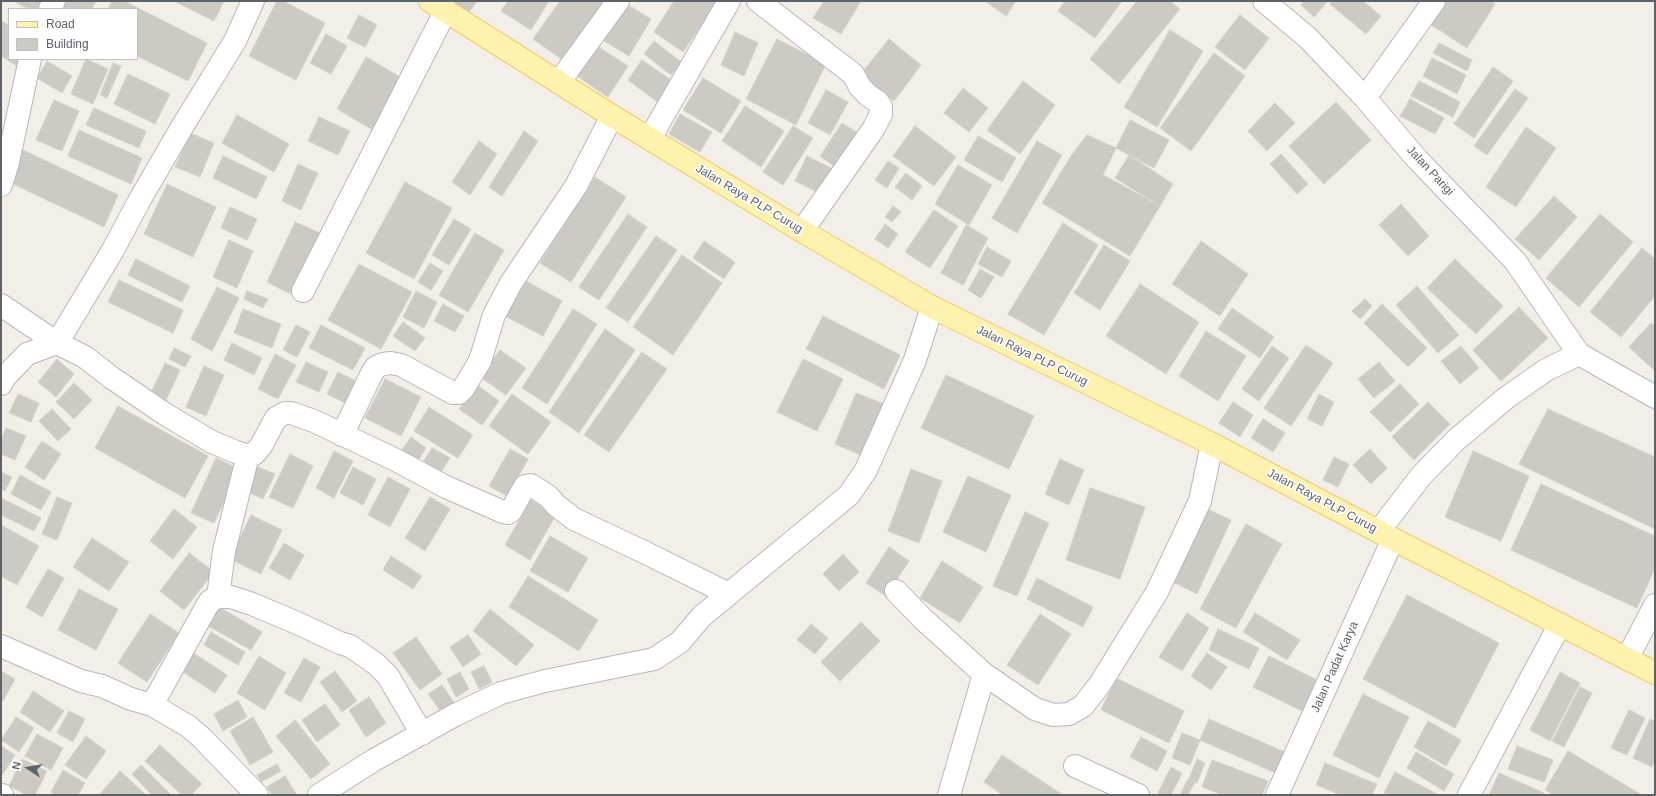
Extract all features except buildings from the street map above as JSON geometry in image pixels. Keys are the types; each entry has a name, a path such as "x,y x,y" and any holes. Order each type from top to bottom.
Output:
{"main road":[{"name":"Jalan Raya PLP Curug","path":"438,6 612,116 802,231 932,307 1212,444 1655,673"}],"street":[{"path":"1,384 5,377 27,354 57,343 113,250 139,201 174,141 235,40 253,1"},
{"path":"559,82 618,1"},
{"path":"650,138 729,1"},
{"name":"Jalan Parigi","path":"1264,1 1308,38 1365,98 1418,159 1515,261 1578,354 1655,397"},
{"path":"1365,98 1434,1"},
{"path":"764,3 853,74 860,86 869,96 878,102 881,107 881,114 874,128 802,231"},
{"path":"303,291 438,6"},
{"path":"1,185 8,162 30,60"},
{"path":"342,435 372,373 376,367 382,364 391,363 401,365 453,393 459,393 463,389 480,361 494,315 511,283 576,186 612,116"},
{"path":"1,305 57,343 85,357 112,378 165,414 212,442 248,455 254,454 258,450 276,418 285,413 291,413 314,421 396,460 446,487 503,512 508,513 512,510 525,486 531,485 548,496 556,505 574,519 728,594"},
{"path":"319,795 374,760 456,715 501,693 545,681 654,659 680,642 702,616 849,495 866,470 885,427 914,360 932,307"},
{"path":"1386,535 1421,476 1456,440 1512,394 1546,370 1578,354"},
{"path":"896,591 922,619 984,674 1034,709 1053,715 1069,714 1083,706 1100,684 1157,592 1200,501 1212,444"},
{"path":"218,597 224,551 248,455"},
{"name":"Jalan Padat Karya","path":"1277,795 1386,535"},
{"path":"152,705 210,601 218,597 231,597 252,604 350,646 376,664 388,676 422,734"},
{"path":"1627,659 1655,605"},
{"path":"1469,795 1560,624"},
{"path":"1,646 81,681 102,686 152,705 193,730 257,795"},
{"path":"949,795 984,674"},
{"path":"1075,766 1138,795"}]}
